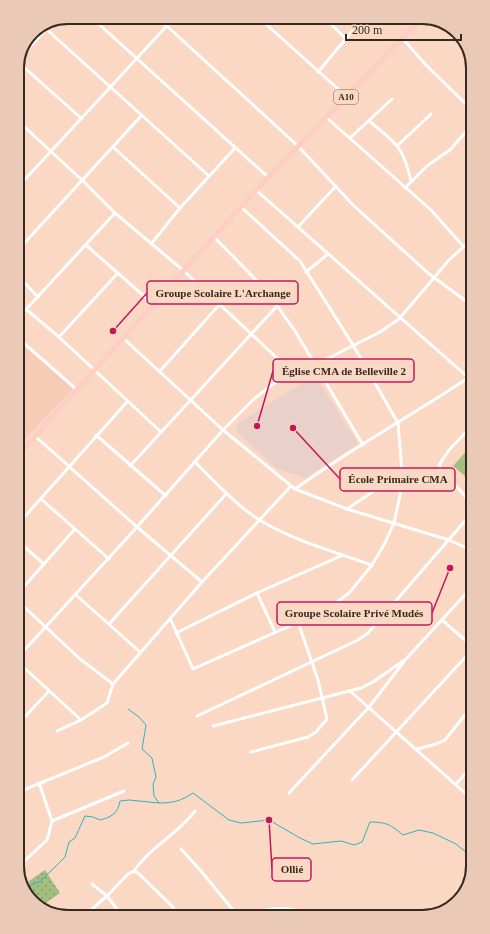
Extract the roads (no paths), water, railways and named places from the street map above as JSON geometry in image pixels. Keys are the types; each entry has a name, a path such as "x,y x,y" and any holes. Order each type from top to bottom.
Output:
{"main road":[{"name":"A10","path":"24,448 268,177 327,118 416,24"}],"street":[{"path":"99,24 268,177"},
{"path":"266,24 347,97"},
{"path":"331,24 345,38"},
{"path":"318,72 358,24"},
{"path":"24,179 167,26 298,146 354,205 434,277 466,301"},
{"path":"47,29 209,176"},
{"path":"29,47 39,35"},
{"path":"402,39 466,104"},
{"path":"24,67 81,118"},
{"path":"350,138 392,100"},
{"path":"398,145 431,114"},
{"path":"24,244 142,115"},
{"path":"24,651 166,496 223,430 254,399 273,384 293,373 315,365 380,332 399,319 434,277 464,247 436,215 327,118"},
{"path":"369,121 398,145 407,162 411,182"},
{"path":"24,126 83,180 115,213 184,271 293,373"},
{"path":"405,188 427,166 451,149 466,132"},
{"path":"113,147 180,208"},
{"path":"151,244 180,208 235,148"},
{"path":"298,227 336,186"},
{"path":"256,190 399,319 466,376"},
{"path":"170,618 193,669 336,604 349,594 372,565 394,523 400,495 402,472 398,423 353,345 300,261 241,207"},
{"path":"24,313 115,213"},
{"path":"214,237 265,289 295,331 363,445"},
{"path":"86,245 117,274 154,304"},
{"path":"306,272 328,254"},
{"path":"59,337 117,274"},
{"path":"24,282 38,296"},
{"path":"160,371 220,304"},
{"path":"130,466 252,335 277,306"},
{"path":"27,310 59,337 127,402 161,432"},
{"path":"123,338 223,430 295,489 347,509 449,540 466,547"},
{"path":"24,343 77,390"},
{"path":"295,489 321,470 466,381"},
{"path":"24,518 68,466 127,402"},
{"path":"466,432 449,450 439,465 466,498"},
{"path":"96,435 166,496"},
{"path":"35,436 202,582"},
{"path":"195,462 227,493 260,520 290,535 372,565"},
{"path":"347,509 402,472"},
{"path":"57,732 81,720 107,703 113,684 140,652 202,582 291,486"},
{"path":"109,624 172,556 227,493"},
{"path":"41,499 74,530 109,559"},
{"path":"197,716 351,644 368,633 466,520"},
{"path":"24,586 74,530"},
{"path":"24,546 44,564"},
{"path":"176,633 257,593 343,555"},
{"path":"257,593 275,632"},
{"path":"289,793 369,707 406,659 466,594"},
{"path":"76,595 140,652"},
{"path":"24,607 80,659 113,684"},
{"path":"442,620 466,641"},
{"path":"251,752 308,736 316,732 327,719 323,698 312,661 298,622"},
{"path":"352,780 466,656"},
{"path":"213,726 350,691 373,682 406,659"},
{"path":"24,668 81,720"},
{"path":"24,718 49,691"},
{"path":"350,691 466,793"},
{"path":"417,749 445,740 466,714"},
{"path":"24,789 104,757 128,744"},
{"path":"456,784 466,772"},
{"path":"24,861 47,840 52,821 39,783"},
{"path":"52,821 124,791"},
{"path":"91,910 128,874 134,871 141,861 187,822 195,811"},
{"path":"181,850 201,871 233,910"},
{"path":"134,871 138,873 174,910"},
{"path":"92,884 107,896 118,910"},
{"path":"269,910 292,910"}],"waterway":[{"path":"128,709 139,717 146,725 142,749 152,758 156,777 153,784 154,796 159,803 177,801 193,793 229,820 241,823 269,820 313,844 341,841 354,845 362,842 370,822 385,823 392,826 403,835 419,830 433,833 456,844 466,852"},
{"path":"29,886 39,882 65,857 69,842 75,838 85,816 100,820 108,817 114,814 118,809 120,801 129,800 159,803"}],"place":[{"name":"Groupe Scolaire L'Archange","path":"113,331"},
{"name":"Église CMA de Belleville 2","path":"257,426"},
{"name":"École Primaire CMA","path":"293,428"},
{"name":"Groupe Scolaire Privé Mudés","path":"450,568"},
{"name":"Ollié","path":"269,820"}]}
